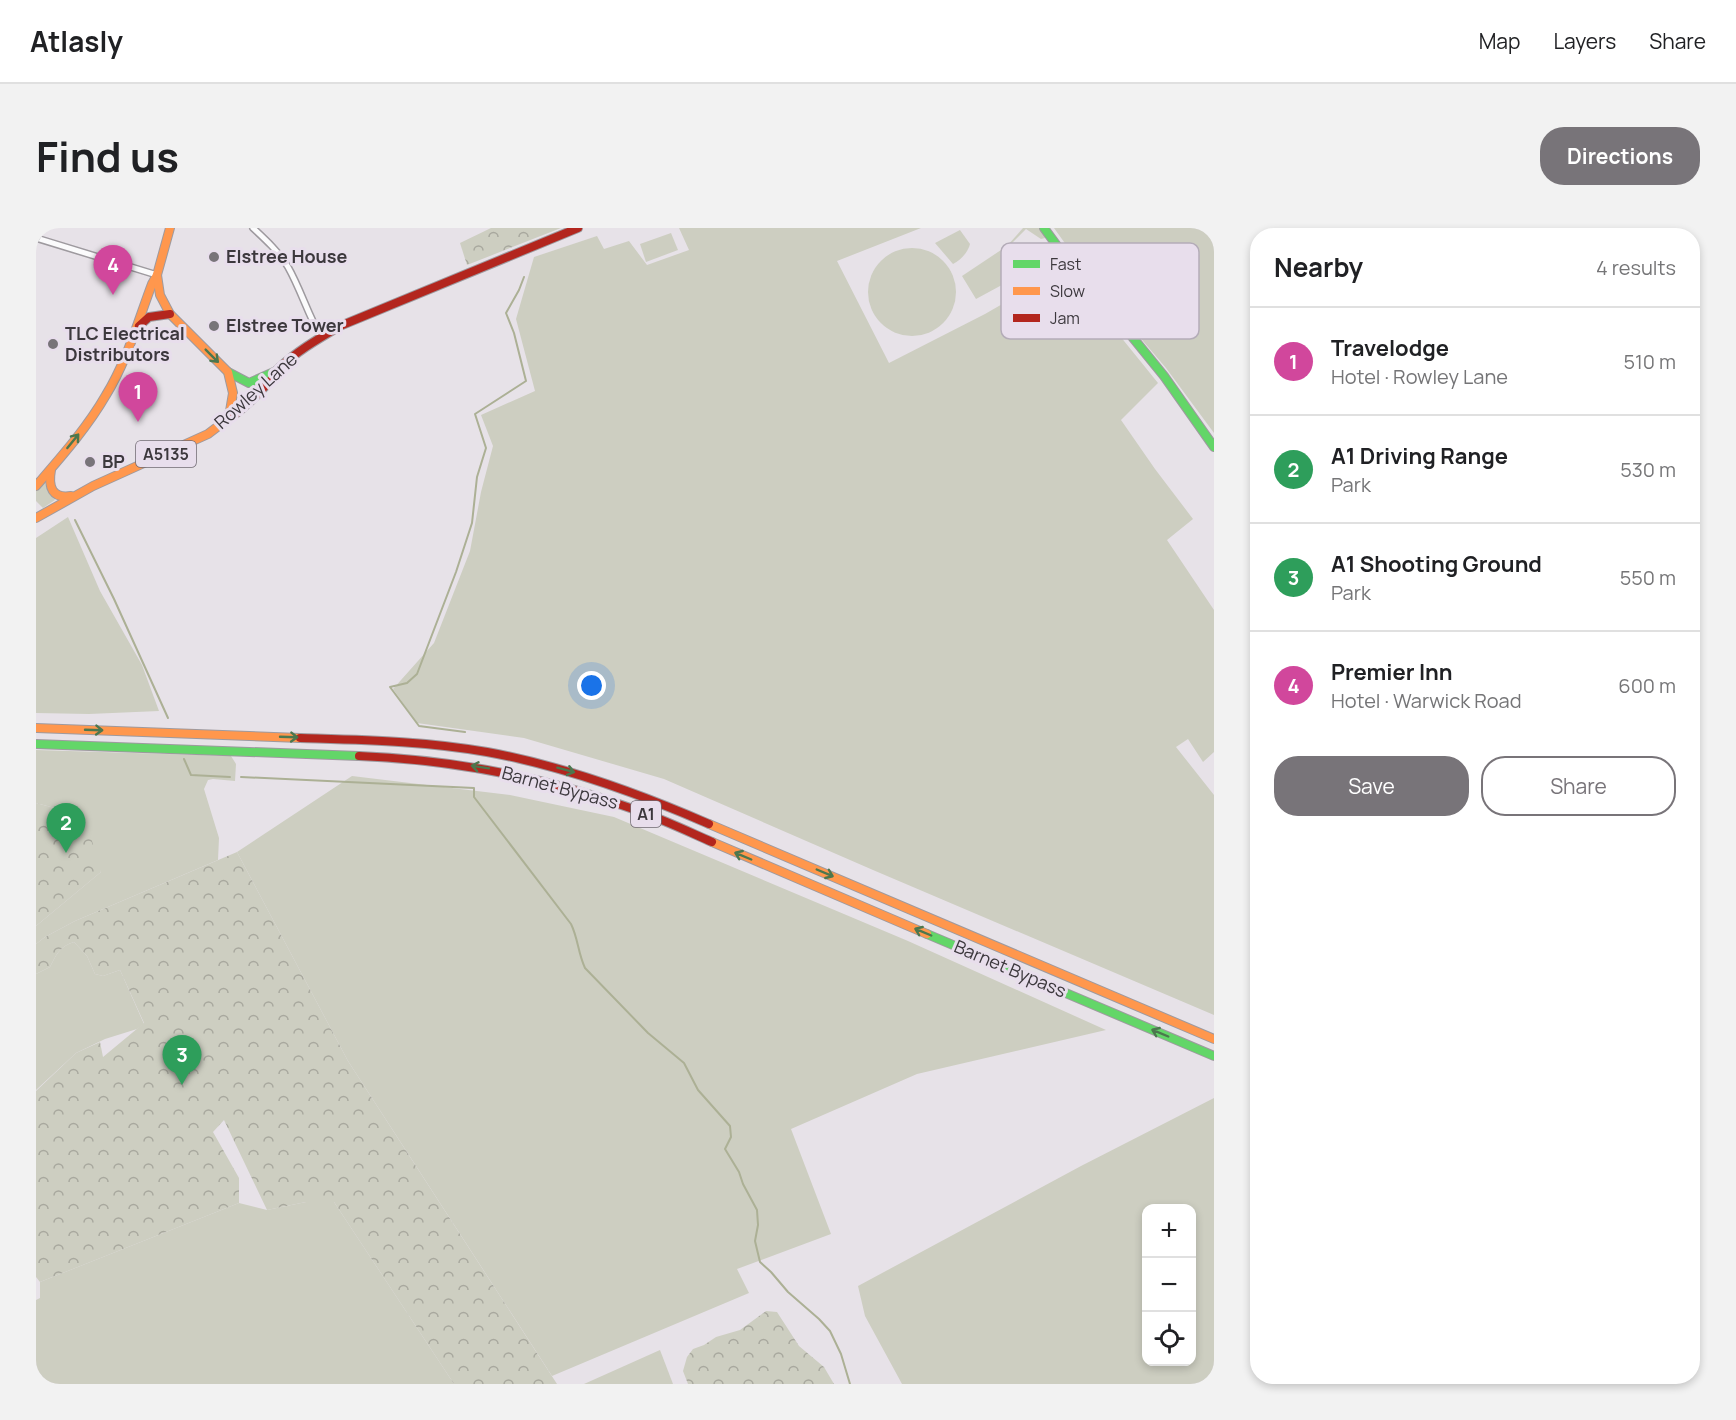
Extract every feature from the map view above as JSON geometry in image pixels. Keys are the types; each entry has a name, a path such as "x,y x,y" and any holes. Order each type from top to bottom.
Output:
{"main road":[{"path":"36,486 78,435 102,401 118,372 157,275 170,228"},
{"name":"Rowley Lane","path":"36,518 58,507 76,494 208,434 233,416 257,394 273,378 276,371 321,337 340,326 578,228"},
{"path":"1044,228 1055,243"},
{"path":"157,275 160,295 170,314 228,372 249,383 276,371"},
{"path":"134,333 148,316 170,314"},
{"path":"1134,339 1164,376 1214,447"},
{"path":"225,421 230,411 232,398 232,386 228,372"},
{"path":"52,467 49,482 54,494 60,497 76,494"},
{"name":"Barnet Bypass","path":"36,728 388,741 487,752 536,762 582,775 654,801 1214,1039"},
{"name":"Barnet Bypass","path":"36,744 387,757 484,768 577,790 639,811 1214,1056"}],"street":[{"path":"253,228 280,256 321,337"},
{"path":"36,238 157,275"}],"green space":[{"path":"491,228 561,228 467,265 460,243"},
{"path":"679,228 921,228 837,261 889,363 1001,305 1001,339 1122,339 1158,383 1121,420 1193,519 1167,540 1214,610 1214,752 1203,762 1188,739 1176,747 1214,795 1214,1015 664,779 524,738 417,723 393,689 434,643 470,551 481,492 493,446 481,415 535,391 516,319 534,257 597,236 604,249 629,241 647,265 689,250"},
{"path":"1023,228 1039,228 1045,238 1041,239 1026,229 1010,243"},
{"path":"1054,228 1214,228 1214,433 1141,339 1199,339 1199,243 1065,243"},
{"path":"960,230 970,244 964,256 953,264 935,243"},
{"path":"671,233 678,250 646,262 640,244"},
{"path":"912,248 929,252 943,261 952,275 956,292 952,309 943,323 929,332 912,336 895,332 881,323 872,309 868,292 872,275 881,261 895,252"},
{"path":"1001,250 1001,285 976,299 962,276"},
{"path":"44,481 55,500 43,508 36,501 36,490"},
{"path":"68,517 100,591 142,665 159,711 89,714 36,713 36,538"},
{"path":"36,750 231,756 236,764 235,781 208,780 204,789 219,838 218,860 75,921 36,944 36,926 101,872 66,811 36,803"},
{"path":"352,776 510,795 614,817 908,941 1106,1030 917,1074 791,1129 831,1234 737,1269 749,1293 552,1376 348,1061 237,852"},
{"path":"36,803 66,811 90,834 101,872 36,926"},
{"path":"237,852 348,1061 557,1384 454,1384 334,1202 306,1202 267,1210 224,1120 213,1132 239,1178 239,1203 40,1282 36,1277 36,1091 76,1053 100,1042 103,1057 144,1023 120,970 103,976 95,974 87,956 74,942 62,949 50,967 36,974 36,944 75,921"},
{"path":"74,942 87,956 95,974 103,976 120,970 144,1024 137,1029 105,1039 76,1053 36,1090 36,974 50,967 62,949"},
{"path":"1214,1098 1214,1384 902,1384 865,1316 858,1286 1081,1166"},
{"path":"306,1202 334,1202 454,1384 36,1384 36,1300 40,1298 40,1282 239,1203 267,1210"},
{"path":"766,1311 777,1312 799,1346 824,1367 834,1384 688,1384 683,1371 687,1357 693,1349 716,1337 740,1330"},
{"path":"660,1350 673,1384 584,1384"}],"waterway":[{"path":"465,732 419,726 390,687 407,683 417,674 472,523 477,477 486,448 475,414 526,381 514,333 506,313 524,277"},
{"path":"75,520 168,718"},
{"path":"184,759 191,775 230,777"},
{"path":"241,777 474,788 474,797 571,924 585,968 648,1033 684,1063 698,1090 730,1126 731,1137 725,1149 757,1210 758,1225 755,1241 760,1262 830,1331 841,1354 850,1384"}],"traffic: fast":[{"path":"1044,228 1055,243"},
{"path":"1134,339 1164,376 1214,447"},
{"path":"228,372 249,383 276,371"},
{"path":"36,744 359,756"},
{"path":"927,934 1214,1056"}],"traffic: slow":[{"path":"36,486 82,431 113,382 157,275 170,228"},
{"path":"36,518 93,486 208,434 225,421 230,411 233,393 228,372 170,314 160,295 157,275"},
{"path":"51,470 50,482 53,491 59,496 71,496"},
{"path":"36,728 300,738"},
{"path":"709,824 1214,1039"},
{"path":"712,842 927,934"}],"traffic: jam":[{"path":"225,421 255,397 285,363 340,326 578,228"},
{"path":"139,326 149,317 170,314"},
{"path":"300,738 418,743 464,748 516,758 600,782 709,824"},
{"path":"359,756 430,761 534,779 636,810 712,842"}],"place":[{"name":"Elstree House","path":"214,257"},
{"name":"Premier Inn","path":"113,295"},
{"name":"Elstree Tower","path":"214,326"},
{"name":"TLC Electrical Distributors","path":"53,344"},
{"name":"Travelodge","path":"138,422"},
{"name":"BP","path":"90,462"},
{"name":"A1 Driving Range","path":"66,853"},
{"name":"A1 Shooting Ground","path":"182,1085"}]}
